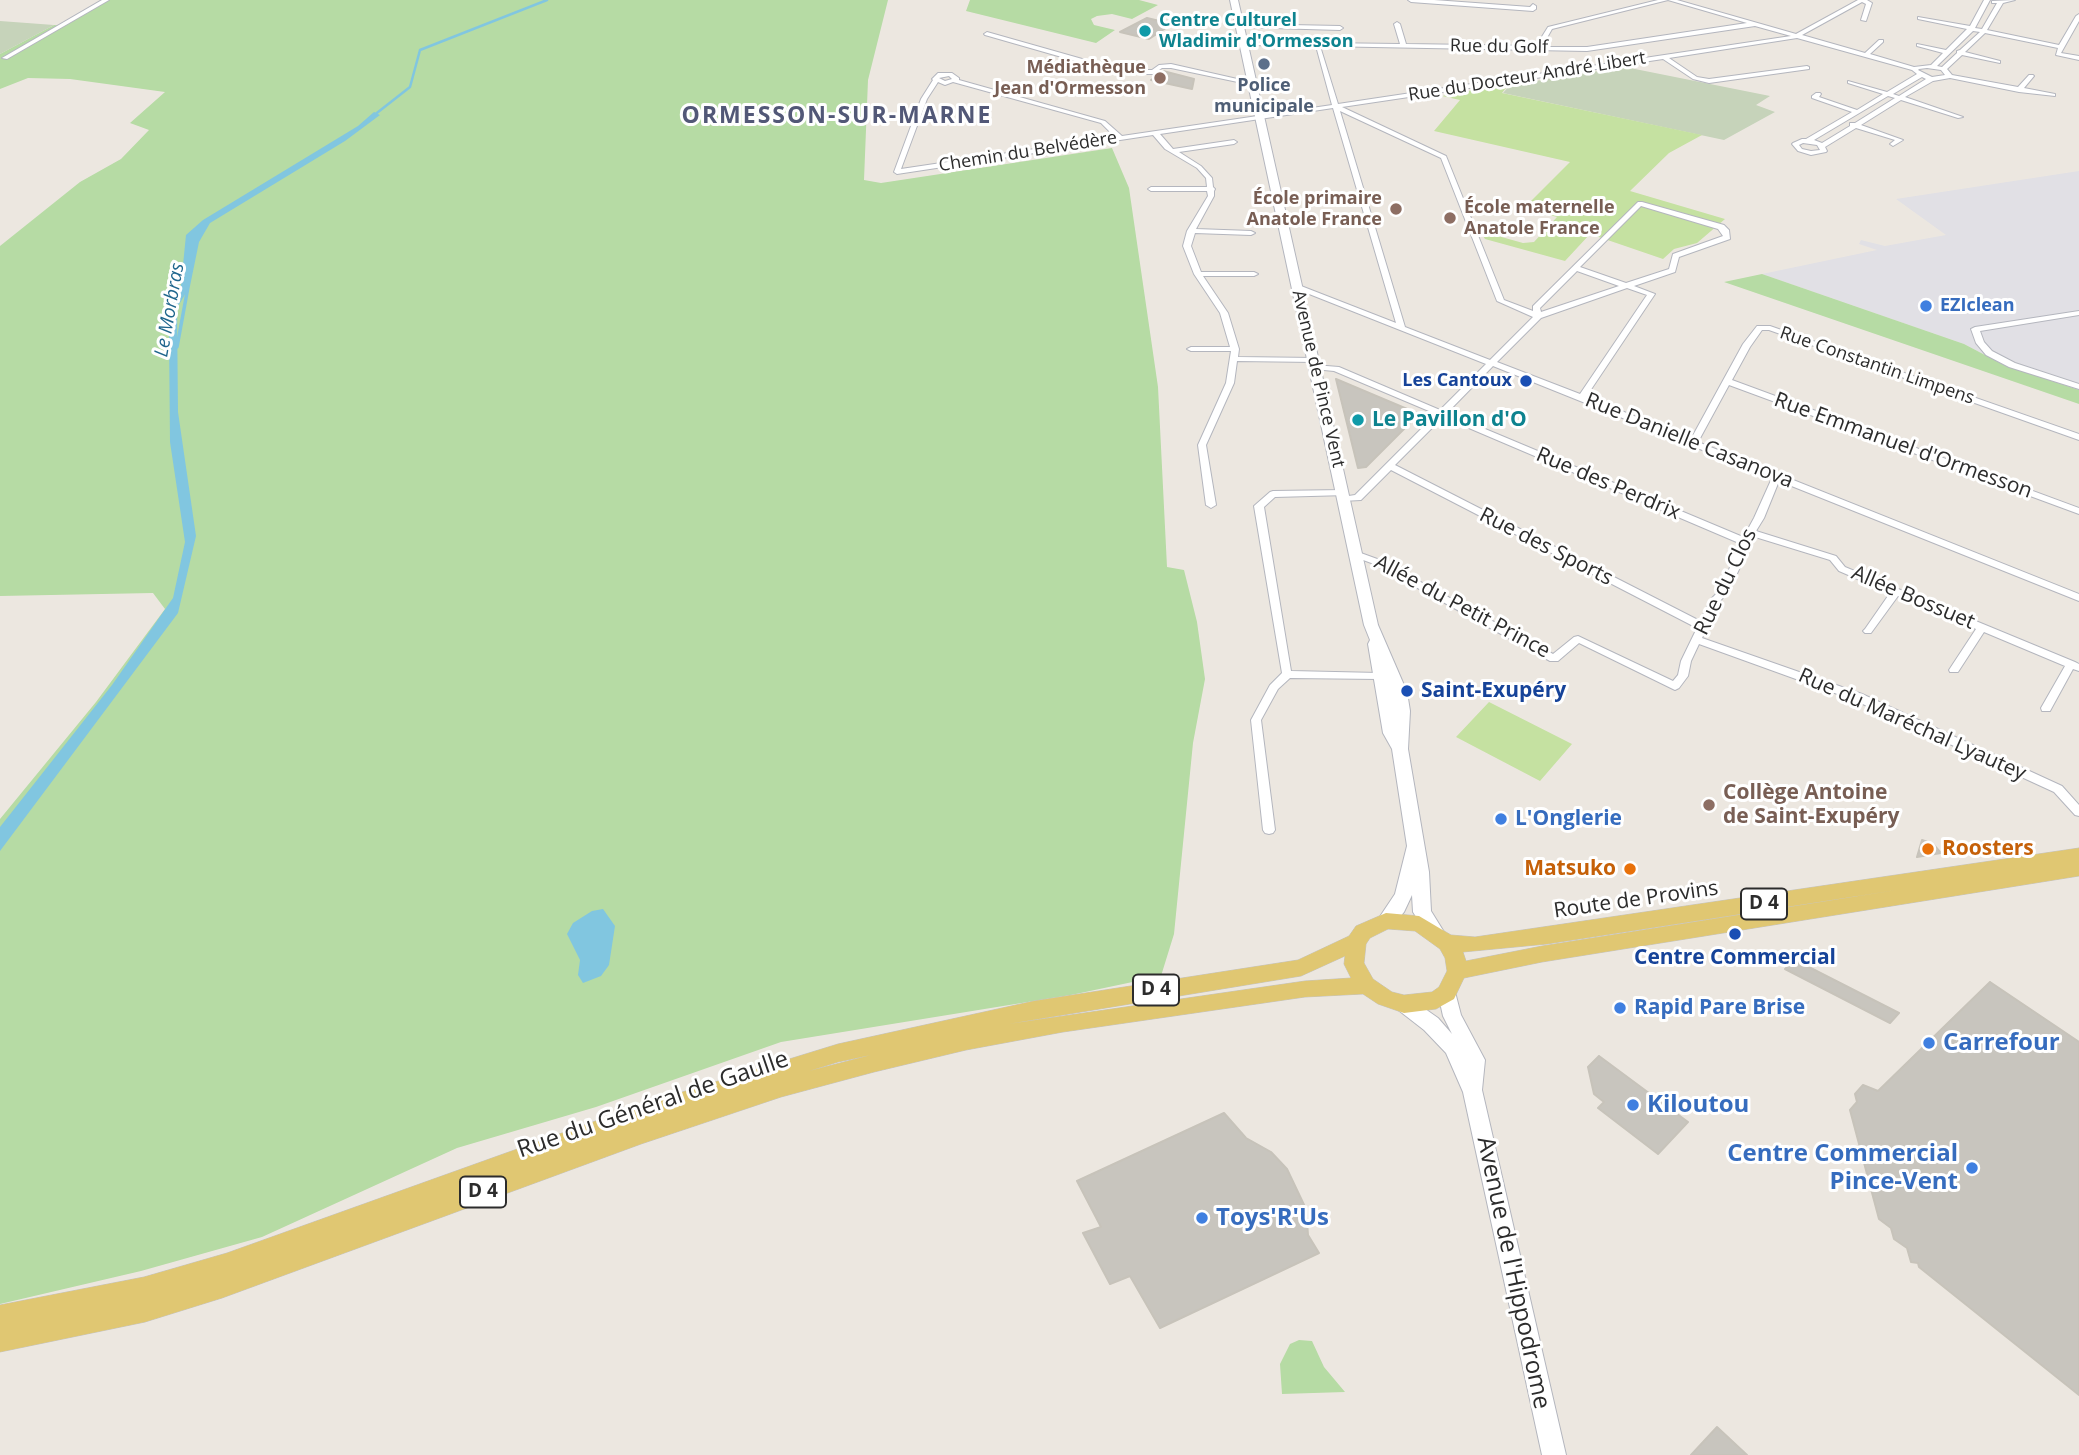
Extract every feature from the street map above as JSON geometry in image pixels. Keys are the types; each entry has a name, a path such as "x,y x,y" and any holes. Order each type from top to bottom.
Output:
{"main road":[{"name":"Avenue de Pince Vent","path":"1234,0 1377,640 1399,692 1402,710 1400,749 1420,872 1422,912 1441,938"},
{"name":"Avenue de Pince Vent","path":"1377,640 1374,646 1391,733 1400,749"},
{"name":"Avenue de Pince Vent","path":"1385,921 1398,907 1404,894 1415,841"},
{"name":"Route de Provins","path":"1441,938 1475,945 1547,936 2079,855"},
{"name":"Route de Provins","path":"1457,971 1530,956 2079,869"},
{"path":"1385,921 1411,922 1441,938 1455,957 1457,971 1455,982 1436,1000 1404,1004 1385,998 1366,985 1354,964 1356,942 1363,932 1385,921"},
{"name":"D 4","path":"0,1317 144,1288 227,1264 640,1115 838,1053 1034,1010 1300,968 1356,942"},
{"name":"Rue du Général de Gaulle","path":"0,1340 145,1310 222,1287 654,1129 802,1082 966,1041 1132,1013 1305,989 1366,985"},
{"name":"Avenue de l'Hippodrome","path":"1447,992 1452,1016 1475,1060 1473,1092"},
{"name":"Avenue de l'Hippodrome","path":"1404,1004 1431,1024 1453,1048 1473,1092 1555,1455"}],"street":[{"path":"5,58 106,0"},
{"path":"1411,0 1496,3 1533,9 1533,6"},
{"path":"1544,46 1541,43 1550,28 1665,0"},
{"path":"1671,0 1918,72 1931,79"},
{"path":"1794,37 1862,0 1870,3 1864,20"},
{"path":"1808,141 1887,94 1918,72 1933,66 1970,29 1987,0 2012,0"},
{"path":"1943,69 1984,31 2000,2"},
{"path":"2079,16 2058,54 2079,58"},
{"path":"1920,18 2061,47"},
{"path":"1397,24 1403,45"},
{"name":"Rue du Golf","path":"1243,43 1587,48 1754,24"},
{"path":"1239,26 1340,28"},
{"path":"987,34 1121,72 1153,72 1161,66 1171,66 1252,83"},
{"name":"Rue du Docteur André Libert","path":"1259,117 1794,37"},
{"path":"1865,56 1881,41"},
{"path":"1919,45 1998,62"},
{"path":"1321,46 1335,106 1401,327"},
{"path":"1662,56 1695,78 1709,81 1807,68"},
{"path":"1933,66 1943,69 1950,76"},
{"name":"Chemin du Belvédère","path":"1120,138 1103,122 955,81 957,77 950,74 938,75 923,99 897,172 1259,117"},
{"path":"1823,145 1824,150 1814,153 1794,146 1797,142 1808,141 1823,145 1931,79 1950,76 2053,95"},
{"path":"2019,90 2031,76"},
{"path":"1842,87 1853,80 1887,94 1960,117"},
{"path":"1818,94 1814,97 1857,112"},
{"path":"1335,106 1444,158 1501,301 1538,316"},
{"path":"1843,120 1900,140 1893,144"},
{"path":"1155,133 1172,151 1199,167 1209,178 1212,189 1212,196 1191,231 1187,246 1198,274 1224,313 1235,349 1235,359 1224,399 1203,436 1211,505"},
{"path":"1172,151 1234,142"},
{"path":"1151,189 1212,189"},
{"path":"1287,674 1259,506 1273,494 1358,498 1538,316 1672,270 1676,256 1727,237 1727,232 1710,223 1640,203 1536,308 1538,316"},
{"path":"1191,231 1251,233"},
{"path":"1575,268 1651,294 1584,394 1583,400"},
{"path":"1198,274 1254,274"},
{"name":"Rue Danielle Casanova","path":"1298,288 1491,362 2079,598"},
{"path":"2079,313 1975,329 1989,354 2012,365 2079,387"},
{"name":"Rue Constantin Limpens","path":"1693,443 1755,332 1760,328 1770,328 2079,437"},
{"path":"1188,349 1235,349"},
{"name":"Rue des Perdrix","path":"1235,359 1316,363 1336,369 1440,414 1746,536"},
{"name":"Rue Emmanuel d'Ormesson","path":"1727,381 2079,512"},
{"name":"Rue des Sports","path":"1390,466 1703,627"},
{"name":"Rue du Clos","path":"1675,686 1777,477"},
{"name":"Allée Bossuet","path":"1746,536 1833,558 1842,569 2077,667"},
{"name":"Allée du Petit Prince","path":"1358,555 1377,562 1554,659 1578,639 1675,686"},
{"path":"1867,631 1896,591"},
{"path":"1954,670 1982,627"},
{"name":"Rue du Maréchal Lyautey","path":"1697,640 1858,697 2057,789 2079,812"},
{"path":"2046,708 2077,667"},
{"path":"1269,830 1256,720 1274,687 1287,674 1380,676"}],"shaded area":[{"path":"2079,171 2079,390 2002,364 1964,344 1762,274 1877,250 1859,244 1861,240 1885,246 1946,235 1896,199"}],"green space":[{"path":"106,0 888,0 868,80 864,180 881,183 1112,148 1129,188 1158,387 1167,567 1184,570 1197,622 1205,679 1193,743 1174,934 1161,976 1071,995 781,1042 596,1107 457,1148 262,1237 141,1271 0,1304 0,819 96,702 165,609 153,593 0,596 0,246 80,182 121,159 149,130 130,123 165,92 70,79 28,78 0,89 0,54 54,25 64,26"},
{"path":"970,0 1139,0 1158,5 1132,19 1112,14 1091,19 1094,25 1115,30 1096,43 966,11"},
{"path":"0,21 54,25 0,54"},
{"path":"1625,67 1770,96 1756,105 1775,112 1724,140 1503,93 1510,85"},
{"path":"1509,84 1502,93 1702,135 1669,153 1630,191 1725,219 1697,243 1674,249 1663,259 1590,234 1565,261 1485,239 1483,236 1498,236 1523,243 1534,242 1557,217 1524,208 1570,162 1434,131 1460,100 1442,96"},
{"path":"1762,274 1964,344 2002,364 2079,390 2079,404 1724,282"},
{"path":"1489,702 1572,744 1540,781 1456,737"},
{"path":"1299,1340 1312,1341 1324,1367 1345,1392 1282,1394 1280,1364 1290,1344"}],"water":[{"path":"374,112 380,115 345,141 210,223 199,242 190,286 177,308 178,412 196,536 178,613 0,851 0,827 112,685 173,598 185,542 170,442 169,334 170,307 181,285 186,235 203,220 358,126"},
{"path":"603,909 615,926 609,965 601,976 583,983 578,975 580,960 567,934 573,923 592,911"}],"building":[{"name":"Centre Culturel Wladimir d'Ormesson","path":"1147,18 1172,24 1149,39 1120,32"},
{"name":"Médiathèque Jean d'Ormesson","path":"1163,71 1194,79 1192,89 1151,80"},
{"name":"Le Pavillon d'O","path":"1336,379 1419,414 1366,467 1358,468"},
{"name":"Roosters","path":"1922,840 1933,844 1941,853 1917,857"},
{"name":"Carrefour","path":"1795,960 1899,1013 1890,1023 1785,969"},
{"name":"Centre Commercial Pince-Vent","path":"1990,982 2079,1042 2079,1395 1919,1267 1918,1263 1911,1262 1907,1248 1894,1239 1891,1228 1879,1219 1850,1110 1857,1102 1855,1094 1863,1085 1878,1091"},
{"name":"Kiloutou","path":"1599,1056 1688,1122 1658,1154 1598,1108 1604,1102 1594,1094 1588,1067"},
{"name":"Toys'R'Us","path":"1224,1113 1246,1138 1271,1152 1287,1169 1306,1209 1308,1235 1319,1253 1160,1328 1130,1276 1110,1284 1083,1233 1101,1227 1077,1181"},
{"path":"1717,1427 1747,1455 1691,1455"}],"waterway":[{"name":"Le Morbras","path":"373,116 410,87 420,50 547,0"},
{"name":"Le Morbras","path":"177,347 188,287"}],"place":[{"name":"Centre Culturel Wladimir d'Ormesson","path":"1145,31"},
{"name":"Police municipale","path":"1264,64"},
{"name":"Médiathèque Jean d'Ormesson","path":"1160,78"},
{"name":"École primaire Anatole France","path":"1396,209"},
{"name":"École maternelle Anatole France","path":"1450,218"},
{"name":"EZIclean","path":"1926,306"},
{"name":"Les Cantoux","path":"1526,381"},
{"name":"Le Pavillon d'O","path":"1358,420"},
{"name":"Saint-Exupéry","path":"1407,691"},
{"name":"Collège Antoine de Saint-Exupéry","path":"1709,805"},
{"name":"L'Onglerie","path":"1501,819"},
{"name":"Roosters","path":"1928,849"},
{"name":"Matsuko","path":"1630,869"},
{"name":"Centre Commercial","path":"1735,934"},
{"name":"Rapid Pare Brise","path":"1620,1008"},
{"name":"Carrefour","path":"1929,1043"},
{"name":"Kiloutou","path":"1633,1105"},
{"name":"Centre Commercial Pince-Vent","path":"1972,1168"},
{"name":"Toys'R'Us","path":"1202,1218"}],"district":[{"name":"ORMESSON-SUR-MARNE","path":"837,116"}]}
